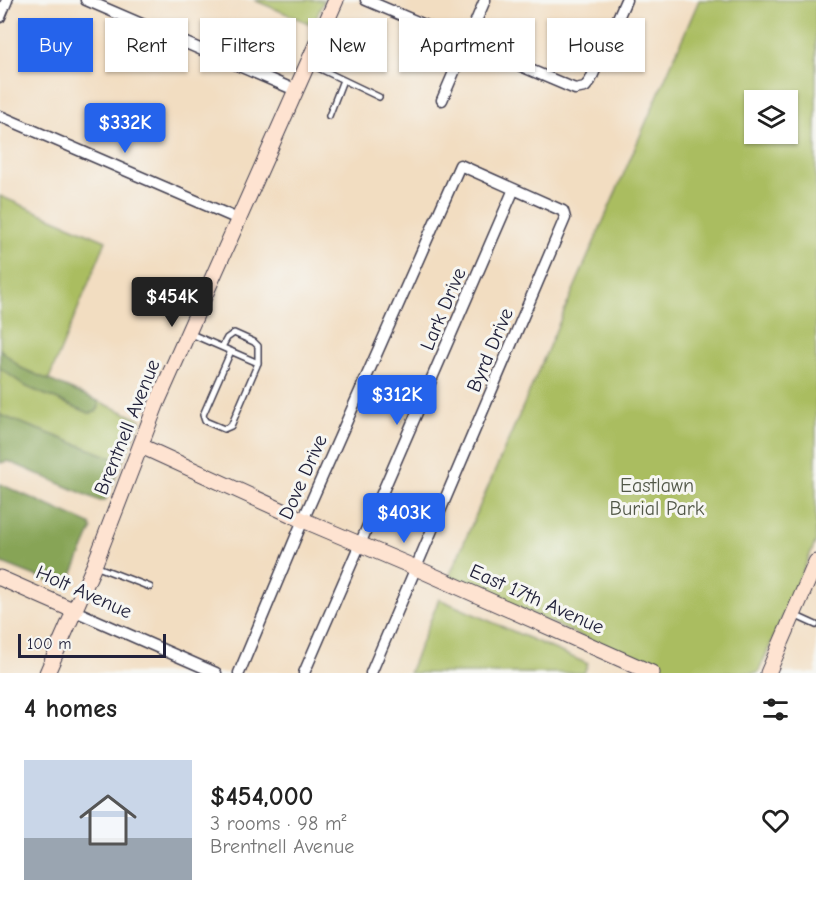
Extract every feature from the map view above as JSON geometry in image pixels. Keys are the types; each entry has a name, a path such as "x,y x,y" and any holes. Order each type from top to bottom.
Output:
{"street":[{"path":"0,17 7,0"},
{"path":"86,0 295,90"},
{"name":"Brentnell Avenue","path":"328,18 336,0"},
{"path":"366,0 407,18"},
{"path":"477,18 485,0"},
{"path":"532,72 574,89 585,87 590,81 626,0"},
{"name":"Brentnell Avenue","path":"47,673 94,566 156,405 308,63"},
{"path":"442,100 454,72"},
{"path":"0,116 238,219"},
{"name":"Byrd Drive","path":"371,673 565,218 563,211 460,165"},
{"name":"Dove Drive","path":"239,673 303,520 460,165"},
{"name":"Lark Drive","path":"304,673 514,189"},
{"name":"East 17th Avenue","path":"141,446 303,520 417,568 652,673"},
{"path":"768,673 816,561"},
{"name":"Holt Avenue","path":"0,578 75,611 190,668 216,673"}],"lane":[{"path":"327,72 379,96"},
{"path":"329,116 343,80"},
{"path":"188,333 258,363"},
{"path":"222,347 227,338 234,333 258,346 258,363 231,426 224,429 205,421 203,416 231,351"},
{"path":"94,566 150,587"},
{"path":"793,615 816,625"}],"green space":[{"path":"254,0 324,0 316,18 308,18 308,23"},
{"name":"Eastlawn Burial Park","path":"699,0 816,0 816,541 758,673 663,673 449,577"},
{"path":"0,196 106,241 48,381 21,368 0,349"},
{"path":"0,349 21,368 98,401 99,407 96,412 89,413 27,387 0,368"},
{"path":"0,368 27,387 89,413 96,412 99,407 98,401 141,420 122,463 0,415"},
{"path":"0,415 122,463 105,501 100,501 8,461 0,463"},
{"path":"0,484 90,524 92,529 70,580 65,584 56,584 0,562"},
{"path":"439,599 588,664 584,673 409,673"}]}
